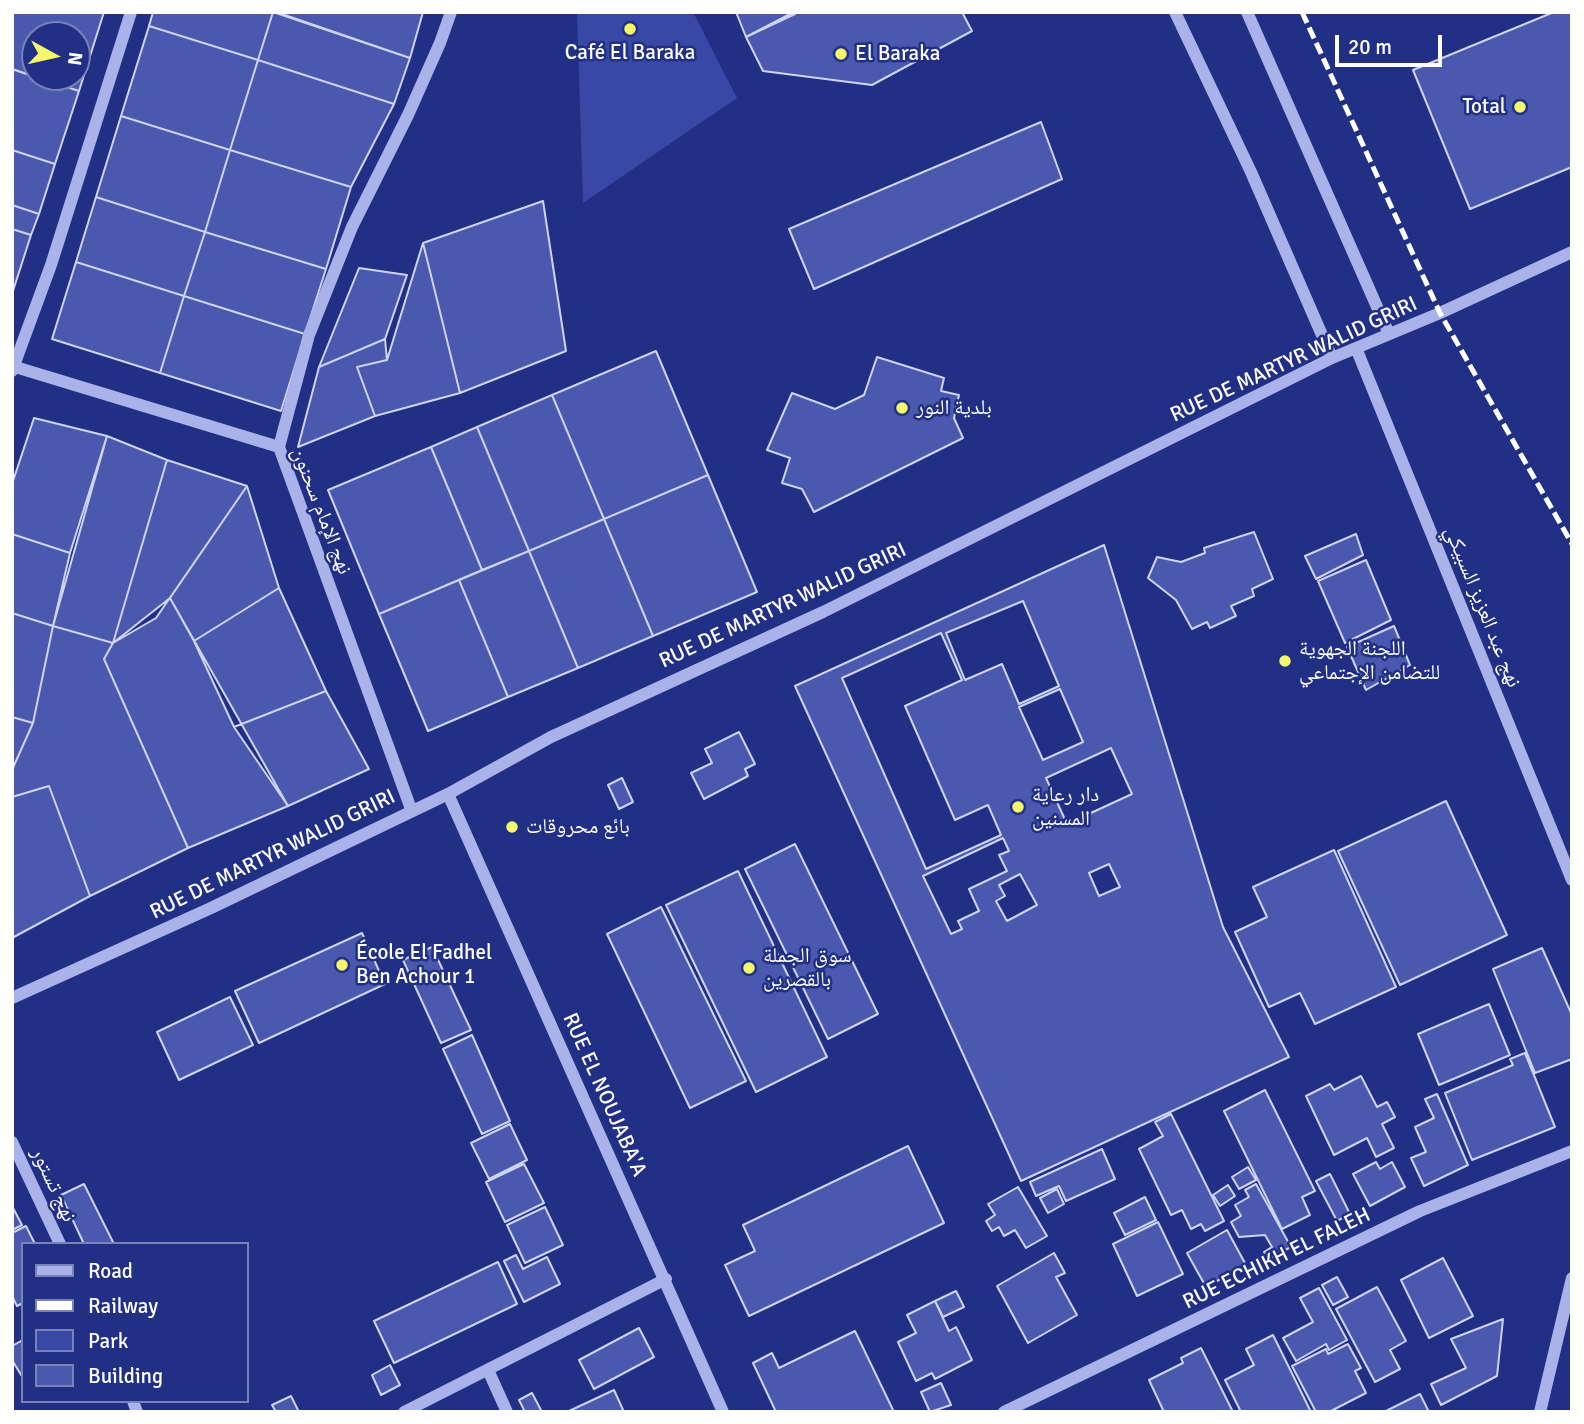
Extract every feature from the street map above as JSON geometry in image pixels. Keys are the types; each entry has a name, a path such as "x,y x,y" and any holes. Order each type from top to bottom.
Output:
{"street":[{"path":"13,368 55,253 131,12"},
{"path":"279,447 309,335 352,227 440,43 450,12"},
{"path":"1175,12 1251,172 1332,358"},
{"path":"1247,12 1390,334"},
{"name":"RUE DE MARTYR WALID GRIRI","path":"12,998 211,908 411,809 448,794 551,737 823,612 1332,358 1572,252"},
{"name":"نهج عبد العزيز السبيكي","path":"1356,348 1572,880"},
{"name":"نهج الإمام سحنون","path":"13,368 279,447 411,809"},
{"name":"RUE EL NOUJABA'A","path":"448,794 723,1412"},
{"name":"نهج تستور","path":"12,1142 59,1242"},
{"name":"RUE ECHIKH EL FALEH","path":"1004,1412 1420,1211 1572,1151"},
{"path":"404,1412 666,1279"},
{"path":"1540,1412 1572,1279"},
{"path":"488,1370 507,1412"}],"green space":[{"path":"577,12 693,12 737,98 583,203"}],"building":[{"path":"12,12 104,12 91,53 91,21 21,21 21,72 12,69"},
{"path":"153,12 273,12 258,60 149,26"},
{"path":"273,12 410,58 394,104 258,60"},
{"path":"276,12 423,12 410,58"},
{"path":"736,12 794,12 795,14 746,37"},
{"name":"El Baraka","path":"794,12 962,12 972,31 872,85 763,71 746,37"},
{"path":"1554,12 1572,12 1572,167 1470,209 1413,70"},
{"path":"149,26 258,60 230,150 121,116"},
{"path":"258,60 394,104 351,187 230,150"},
{"path":"12,69 21,72 21,91 79,91 55,164 12,150"},
{"path":"121,116 230,150 205,232 96,197"},
{"path":"1041,122 1062,179 814,289 789,229"},
{"path":"12,150 55,164 39,214 12,205"},
{"path":"230,150 351,187 326,269 205,232"},
{"path":"96,197 205,232 184,296 76,262"},
{"path":"543,201 566,351 460,393 423,243"},
{"path":"12,205 39,214 31,235 12,229"},
{"path":"12,229 31,235 12,294"},
{"path":"205,232 326,269 305,334 184,296"},
{"path":"423,243 460,393 375,416 357,367 387,360"},
{"path":"76,262 184,296 160,373 52,339"},
{"path":"359,268 407,275 385,339 319,367"},
{"path":"184,296 305,334 281,411 160,373"},
{"path":"385,339 387,360 357,367 375,416 298,447 319,367"},
{"path":"656,351 708,475 604,519 552,395"},
{"path":"877,357 944,378 941,391 959,395 954,418 963,438 814,512 802,489 782,483 790,458 767,450 792,393 835,409 864,395"},
{"path":"552,395 604,519 529,551 477,427"},
{"path":"34,418 107,436 70,553 12,534 12,484"},
{"path":"477,427 529,551 482,570 431,447"},
{"path":"107,436 167,460 113,643 53,626"},
{"path":"431,447 482,570 379,614 328,490"},
{"path":"167,460 247,486 156,618 113,643"},
{"path":"708,475 757,592 653,636 604,519"},
{"path":"247,486 279,588 194,641 170,598"},
{"path":"604,519 653,636 578,668 529,551"},
{"path":"1254,532 1273,579 1252,589 1254,596 1231,606 1236,616 1210,628 1207,622 1192,629 1176,600 1148,578 1157,557 1181,562 1205,553 1204,548"},
{"path":"12,534 70,553 53,626 12,613"},
{"path":"1356,534 1363,555 1316,579 1305,556"},
{"name":"دار رعاية المسنين","path":"1104,545 1223,927 1289,1057 1021,1181 795,686"},
{"path":"529,551 578,668 508,697 459,580"},
{"path":"1366,560 1391,620 1345,643 1318,581"},
{"path":"459,580 508,697 428,731 379,614"},
{"path":"279,588 326,691 234,727 194,641"},
{"path":"170,598 288,806 188,848 104,659 113,643"},
{"path":"1023,601 1059,686 1019,704 1002,664 965,680 946,633"},
{"path":"12,613 53,626 33,723 12,717"},
{"path":"53,626 113,643 104,659 188,848 90,896 49,786 12,797 12,770 33,723"},
{"path":"1394,626 1410,665 1366,690 1347,647"},
{"path":"941,633 962,680 905,706 955,820 988,805 1001,835 926,869 842,678"},
{"path":"1060,689 1083,742 1043,760 1019,707"},
{"path":"326,691 369,769 288,806 234,727"},
{"path":"12,717 33,723 12,770"},
{"path":"739,732 755,764 745,769 748,776 704,799 691,773 712,763 705,749"},
{"path":"1111,748 1132,794 1067,824 1046,778"},
{"path":"622,778 633,802 619,809 608,785"},
{"path":"49,786 90,896 12,938 12,797"},
{"path":"1446,801 1507,935 1400,985 1338,851"},
{"path":"1003,838 1009,851 999,855 1007,871 969,889 979,911 958,921 962,929 951,934 923,876"},
{"path":"795,844 878,1014 828,1039 745,869"},
{"path":"1334,850 1396,987 1315,1024 1300,993 1269,1007 1235,932 1267,917 1253,887"},
{"path":"1109,864 1120,887 1099,896 1089,873"},
{"path":"738,871 827,1057 756,1092 666,905"},
{"path":"1020,874 1037,905 1007,921 996,901 1005,896 999,885"},
{"path":"661,907 746,1081 690,1108 607,934"},
{"path":"362,933 385,984 259,1043 235,991"},
{"path":"432,947 471,1030 441,1043 403,960"},
{"path":"1542,948 1572,1015 1572,1059 1535,1073 1493,969"},
{"path":"230,997 253,1045 179,1080 157,1032"},
{"path":"1489,1004 1510,1055 1439,1085 1418,1034"},
{"path":"472,1035 510,1121 482,1134 443,1049"},
{"path":"1525,1053 1555,1127 1472,1160 1445,1093 1513,1065 1510,1059"},
{"path":"1361,1076 1377,1107 1387,1102 1395,1117 1382,1124 1394,1148 1376,1157 1367,1138 1334,1155 1306,1096 1330,1084 1334,1090"},
{"path":"1265,1090 1315,1191 1302,1197 1310,1215 1282,1229 1224,1111"},
{"path":"1437,1094 1468,1165 1424,1186 1411,1158 1426,1152 1415,1127 1434,1118 1425,1099"},
{"path":"1171,1114 1224,1221 1205,1231 1201,1224 1191,1229 1182,1210 1171,1215 1139,1149 1163,1136 1155,1122"},
{"path":"510,1124 527,1160 489,1179 471,1143"},
{"path":"908,1146 944,1223 749,1316 725,1265 755,1251 743,1225"},
{"path":"1102,1149 1115,1179 1066,1201 1059,1186 1036,1196 1030,1182"},
{"path":"1376,1162 1380,1169 1392,1162 1405,1187 1370,1206 1353,1174"},
{"path":"524,1164 544,1203 505,1222 486,1182"},
{"path":"1248,1167 1256,1180 1239,1189 1232,1177"},
{"path":"1330,1174 1350,1214 1337,1221 1316,1181"},
{"path":"84,1184 113,1242 83,1242 61,1195"},
{"path":"1256,1184 1291,1247 1268,1259 1264,1252 1272,1247 1265,1235 1239,1237 1231,1222 1241,1216 1235,1205 1249,1197 1245,1190"},
{"path":"1228,1185 1235,1196 1220,1206 1213,1195"},
{"path":"1018,1187 1047,1236 1026,1248 1015,1230 1004,1236 999,1227 992,1231 986,1221 995,1215 988,1204"},
{"path":"1057,1189 1064,1204 1048,1213 1040,1198"},
{"path":"1145,1197 1156,1220 1125,1235 1114,1213"},
{"path":"12,1206 22,1225 12,1230"},
{"path":"545,1207 563,1245 525,1263 507,1225"},
{"path":"1158,1222 1183,1274 1137,1296 1113,1244"},
{"path":"26,1226 34,1242 21,1242 21,1304 17,1306 12,1296 12,1233"},
{"path":"1227,1230 1246,1265 1206,1287 1187,1253"},
{"path":"1054,1253 1065,1273 1056,1277 1077,1315 1028,1343 997,1286"},
{"path":"516,1255 523,1269 547,1257 560,1284 524,1302 504,1261"},
{"path":"1443,1258 1473,1316 1429,1338 1401,1280"},
{"path":"498,1262 517,1304 394,1363 374,1321"},
{"path":"1337,1277 1348,1297 1333,1305 1322,1285"},
{"path":"1377,1287 1406,1341 1390,1350 1400,1369 1375,1382 1336,1309"},
{"path":"1319,1288 1347,1340 1329,1350 1326,1344 1296,1361 1283,1338 1313,1322 1300,1298"},
{"path":"956,1291 964,1307 943,1317 935,1301"},
{"path":"935,1301 949,1331 956,1327 972,1360 935,1379 932,1373 916,1381 898,1342 916,1333 907,1315"},
{"path":"1503,1319 1497,1376 1441,1405 1431,1384 1466,1368 1451,1339"},
{"path":"639,1328 654,1357 594,1389 579,1360"},
{"path":"855,1331 894,1412 776,1412 753,1363 772,1353 779,1368"},
{"path":"1273,1335 1311,1412 1241,1412 1225,1380 1254,1365 1246,1349"},
{"path":"21,1341 21,1375 12,1360 12,1346"},
{"path":"1348,1344 1361,1368 1355,1371 1366,1393 1329,1412 1316,1412 1292,1366 1326,1349 1328,1354"},
{"path":"1201,1348 1233,1412 1164,1412 1149,1380 1183,1363 1181,1358"},
{"path":"390,1365 400,1385 381,1395 372,1375"},
{"path":"941,1383 951,1405 930,1412 921,1392"},
{"path":"614,1390 624,1412 567,1412"},
{"path":"532,1393 542,1412 525,1412 519,1400"},
{"path":"1420,1394 1429,1412 1384,1412"},
{"path":"291,1396 299,1412 276,1412 272,1405"}],"railway":[{"path":"1302,12 1440,313 1572,544"}],"place":[{"name":"Café El Baraka","path":"630,29"},
{"name":"El Baraka","path":"841,54"},
{"name":"Total","path":"1520,107"},
{"name":"بلدية النور","path":"902,408"},
{"name":"اللجنة الجهوية للتضامن الإجتماعي","path":"1285,661"},
{"name":"دار رعاية المسنين","path":"1018,807"},
{"name":"بائع محروقات","path":"512,827"},
{"name":"École El Fadhel Ben Achour 1","path":"342,965"},
{"name":"سوق الجملة بالقصرين","path":"749,968"}]}
